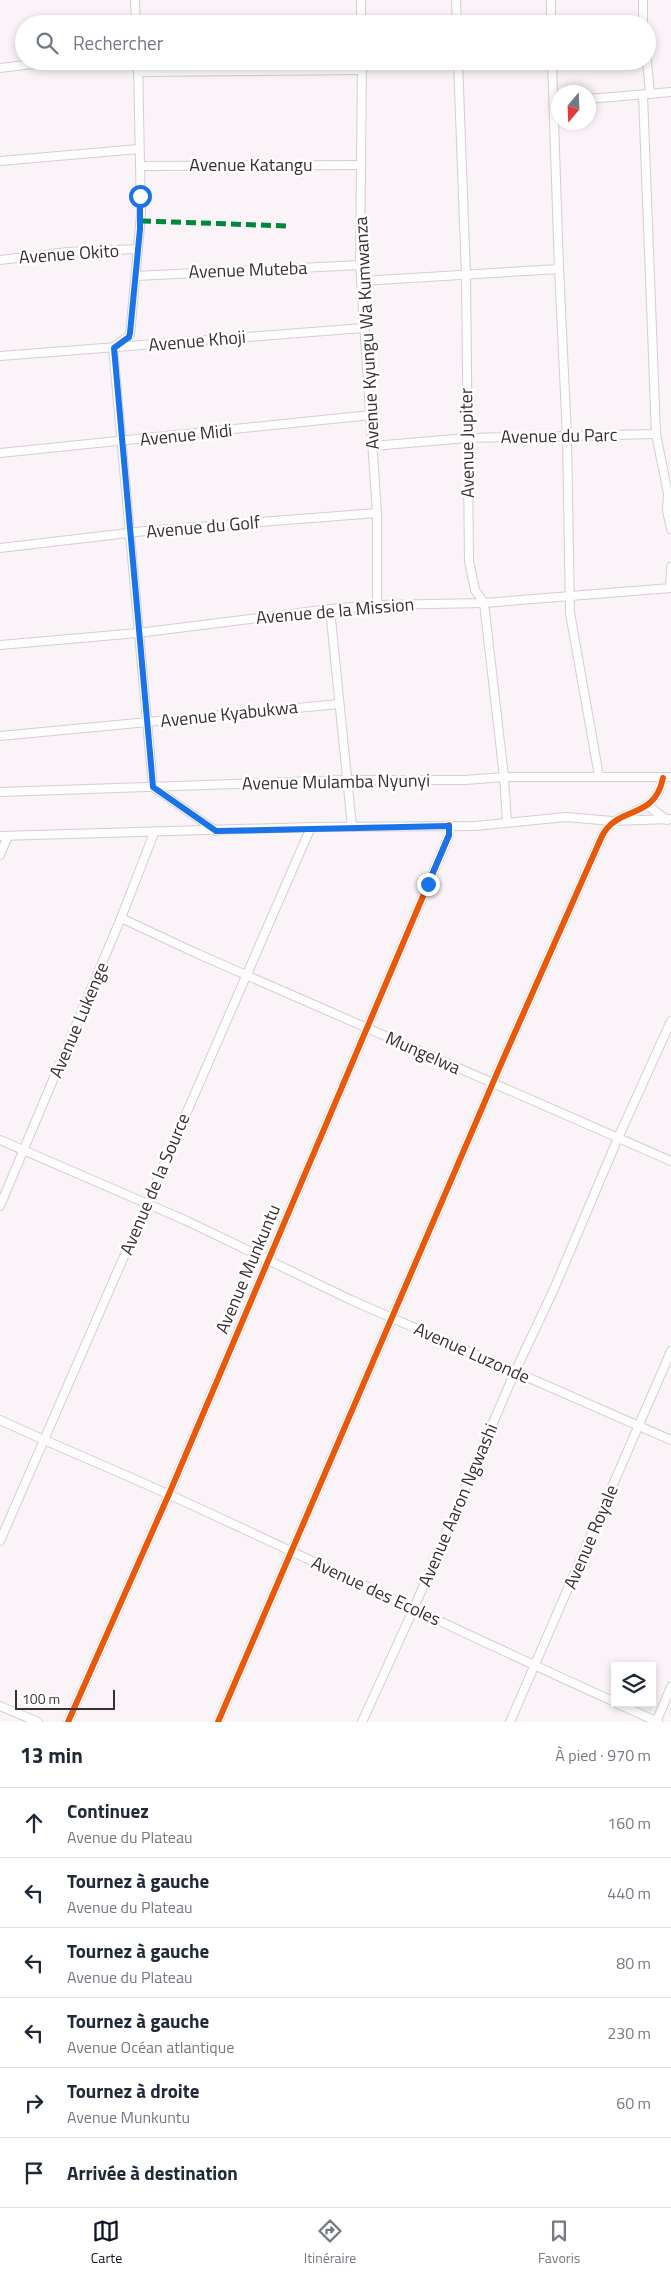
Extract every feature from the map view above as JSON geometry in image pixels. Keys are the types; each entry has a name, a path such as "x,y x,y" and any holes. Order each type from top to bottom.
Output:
{"street":[{"path":"135,0 136,15"},
{"path":"361,0 361,15"},
{"path":"456,0 457,15"},
{"path":"551,0 551,15"},
{"path":"643,0 643,15"},
{"path":"0,68 15,66"},
{"path":"216,831 153,787 146,723 114,348 130,335 136,276 141,212 138,72 362,70"},
{"name":"Avenue Kyungu Wa Kumwanza","path":"362,70 360,265 377,513 377,605"},
{"name":"Avenue Jupiter","path":"458,70 466,276 469,560 476,590 484,603 504,777 507,821"},
{"path":"553,70 554,85"},
{"path":"647,70 656,434 668,494 671,529"},
{"path":"596,98 671,92"},
{"path":"557,130 559,269 567,436 570,613 599,776"},
{"path":"0,161 140,149"},
{"name":"Avenue Katangu","path":"140,166 361,165"},
{"name":"Avenue Okito","path":"0,260 68,252 138,249"},
{"name":"Avenue Muteba","path":"136,276 360,265"},
{"path":"361,281 559,269"},
{"name":"Avenue Khoji","path":"0,356 363,328"},
{"name":"Avenue Midi","path":"0,453 371,415"},
{"name":"Avenue du Parc","path":"373,446 467,438 656,434"},
{"name":"Avenue du Golf","path":"0,548 130,533 377,513"},
{"path":"670,588 671,567"},
{"name":"Avenue de la Mission","path":"0,645 138,633 377,605 484,603 670,588"},
{"path":"330,609 352,827"},
{"name":"Avenue Kyabukwa","path":"0,736 339,704"},
{"name":"Avenue Mulamba Nyunyi","path":"0,792 347,780 465,780 504,777 568,778 599,776 667,777"},
{"path":"218,1722 493,1083 595,852 612,821 647,805 659,793 667,777"},
{"path":"647,805 669,819"},
{"path":"0,855 4,836 311,827 476,826 507,821 566,817 612,821 669,819"},
{"name":"Avenue Munkuntu","path":"68,1722 169,1494 368,1028 449,835 449,826"},
{"name":"Avenue de la Source","path":"0,1541 311,827"},
{"name":"Avenue Lukenge","path":"0,1206 122,918 154,833"},
{"name":"Mungelwa","path":"122,918 247,975 671,1161"},
{"name":"Avenue Aaron Ngwashi","path":"362,1722 414,1608 515,1372 554,1289 618,1138 671,1021"},
{"name":"Avenue Luzonde","path":"0,1140 146,1205 187,1221 393,1318 671,1440"},
{"name":"Avenue Royale","path":"510,1722 671,1351"},
{"name":"Avenue des Ecoles","path":"0,1420 44,1441 169,1494 290,1552 414,1608 534,1667 611,1701"},
{"path":"657,1722 671,1687"},
{"path":"0,1706 38,1722"},
{"name":"Avenue des Ecoles","path":"625,1707 657,1722"}],"marked path":[{"path":"141,221 289,226"}],"cycle path":[{"path":"218,1722 501,1064 602,836 609,826 617,820 652,801 658,792 663,778"},
{"path":"68,1722 169,1494 449,835 449,825"}],"route":[{"path":"140,196 140,229 130,333 129,337 114,348 153,787 216,831 311,827 449,826 449,835 436,861 428,884"}]}
